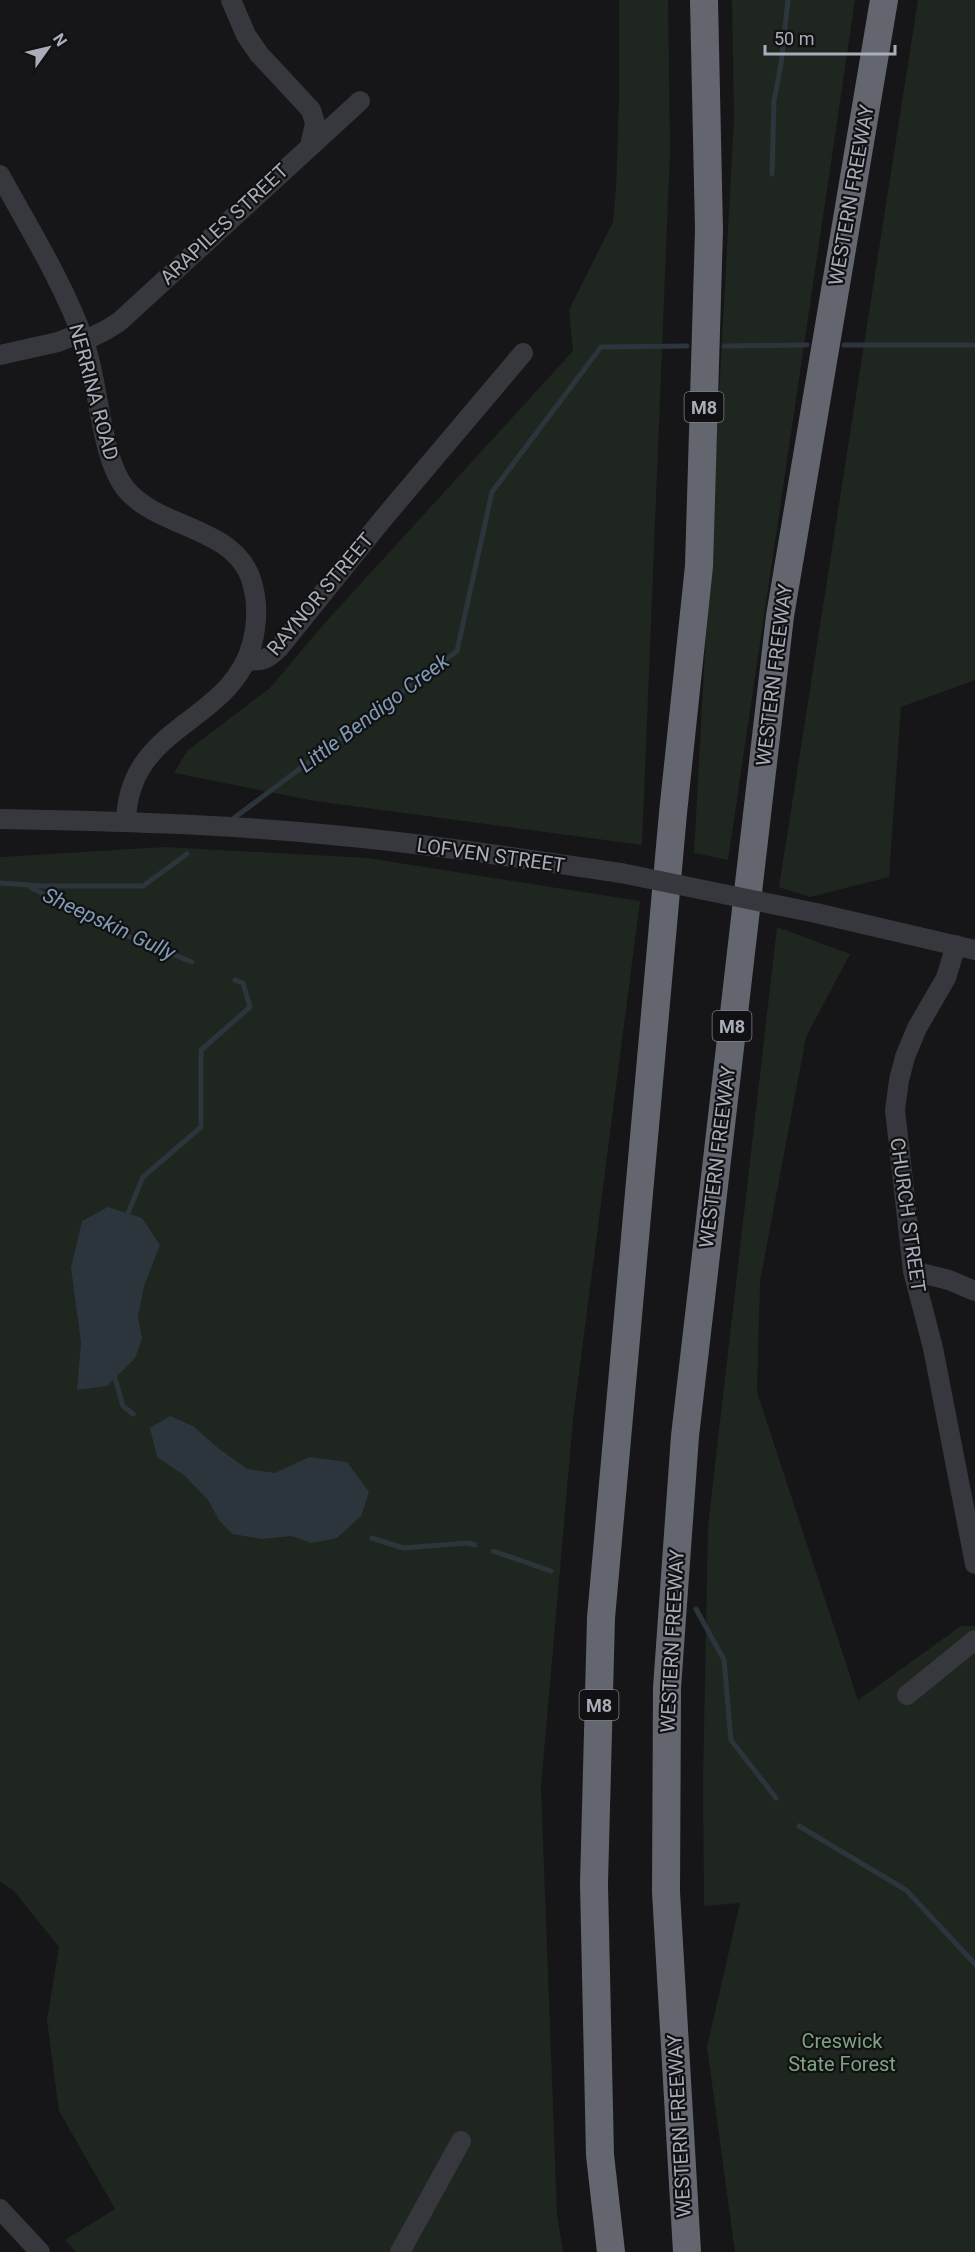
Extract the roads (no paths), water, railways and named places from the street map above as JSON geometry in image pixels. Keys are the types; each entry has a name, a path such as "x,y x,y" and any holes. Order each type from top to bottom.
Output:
{"highway":[{"name":"M8","path":"611,2252 600,2155 594,1896 601,1618 673,813 699,567 709,230 704,0"},
{"name":"WESTERN FREEWAY","path":"687,2252 666,1892 667,1688 685,1436 780,616 884,0"}],"street":[{"path":"231,0 246,34 259,54 310,110 315,123 310,146"},
{"name":"ARAPILES STREET","path":"0,355 83,337 118,322 360,101"},
{"name":"NERRINA ROAD","path":"0,175 65,296 83,337 96,386 109,454 121,483 131,496 146,508 227,546 238,556 249,572 255,591 257,615 252,644 246,660"},
{"name":"RAYNOR STREET","path":"126,822 131,788 148,756 220,695 234,680 246,660 261,661 270,657 279,648 382,520 523,353"},
{"name":"LOFVEN STREET","path":"0,819 126,822 343,836 412,843 621,873 816,913 975,950"},
{"name":"CHURCH STREET","path":"956,945 946,978 922,1019 905,1057 896,1095 896,1132 913,1271 938,1370 975,1564"},
{"path":"913,1271 949,1280 975,1291"},
{"path":"907,1695 975,1640"},
{"path":"400,2252 460,2141"},
{"path":"0,2209 40,2252"}],"waterway":[{"path":"772,174 774,101 781,64 788,0"},
{"name":"Little Bendigo Creek","path":"724,346 807,345"},
{"name":"Little Bendigo Creek","path":"844,345 975,345"},
{"name":"Little Bendigo Creek","path":"234,818 457,651 492,492 601,347 687,346"},
{"name":"Little Bendigo Creek","path":"0,883 44,886 143,886 187,854"},
{"name":"Sheepskin Gully","path":"30,887 117,932 192,962"},
{"name":"Sheepskin Gully","path":"125,1220 143,1177 201,1127 201,1050 250,1007 243,983 235,980"},
{"name":"Sheepskin Gully","path":"113,1371 123,1406 133,1414"},
{"name":"Sheepskin Gully","path":"372,1538 403,1548 468,1543 475,1545"},
{"name":"Sheepskin Gully","path":"493,1551 551,1571"},
{"name":"Sheepskin Gully","path":"696,1609 724,1660 731,1740 776,1798"},
{"name":"Sheepskin Gully","path":"799,1826 906,1890 975,1964"}],"park label":[{"name":"Creswick State Forest","path":"842,2052"}]}
